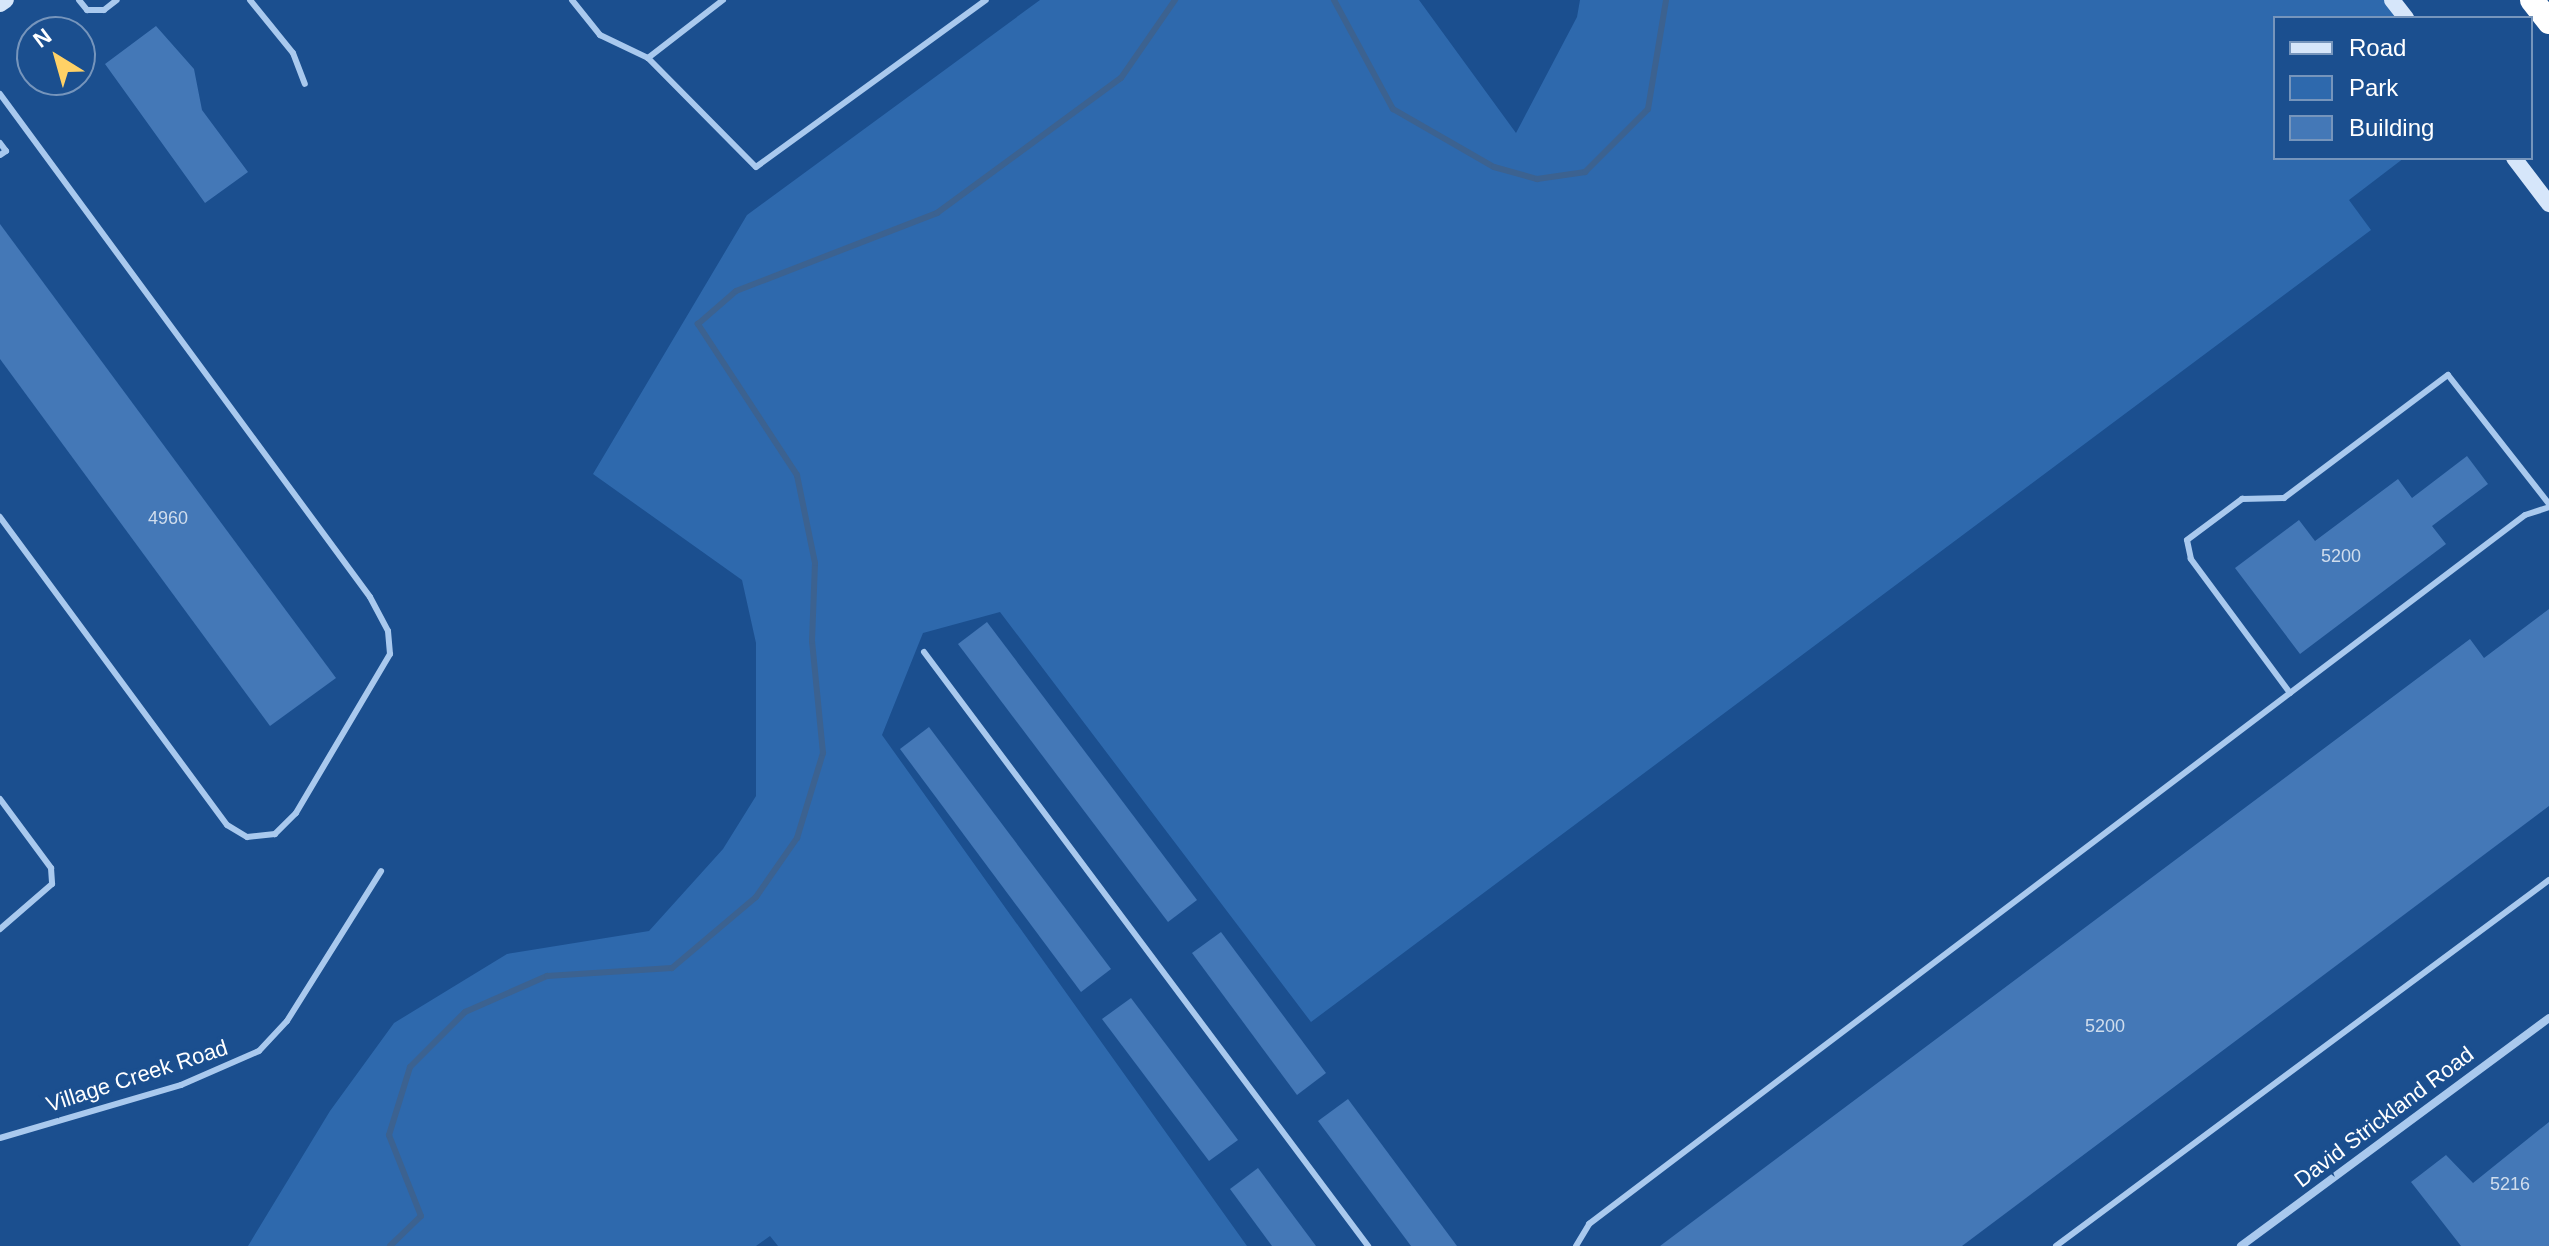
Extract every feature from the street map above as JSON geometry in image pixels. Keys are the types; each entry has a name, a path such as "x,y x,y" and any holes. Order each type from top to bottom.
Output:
{"highway":[{"path":"2532,0 2549,22"}],"main road":[{"path":"0,4 6,0"},
{"path":"2392,0 2404,16"},
{"path":"2516,160 2549,204"}],"street":[{"name":"David Strickland Road","path":"2241,1246 2549,1018"}],"lane":[{"path":"79,0 96,10 117,0"},
{"path":"250,0 293,53 305,84"},
{"path":"572,0 600,35 648,58 756,167 986,0"},
{"path":"648,58 723,0"},
{"path":"0,94 370,597 388,631 390,654 296,813 275,834 247,837 227,825 0,517"},
{"path":"0,143 6,151 0,155"},
{"path":"1576,1246 1589,1224 2525,515 2549,505 2448,375 2284,498 2242,499 2187,540 2191,559 2290,693"},
{"path":"924,652 1368,1246"},
{"path":"0,799 51,868 52,884 0,929"},
{"name":"Village Creek Road","path":"0,1138 181,1085 259,1051 287,1021 381,871"},
{"path":"2056,1246 2549,880"}],"green space":[{"path":"1040,0 1419,0 1516,133 1577,17 1580,0 2387,0 2399,16 2273,16 2273,160 2401,160 2349,200 2371,230 1311,1022 1000,612 923,633 882,735 1247,1246 778,1246 770,1236 756,1246 248,1246 330,1111 394,1023 507,954 649,931 723,849 756,796 756,643 742,580 593,474 747,215"}],"building":[{"path":"156,26 194,69 202,110 248,172 205,203 105,64"},
{"path":"0,224 336,678 270,726 0,359"},
{"path":"2467,456 2488,484 2432,526 2446,544 2300,654 2235,568 2299,520 2315,541 2398,479 2412,498"},
{"path":"2549,609 2549,806 1962,1246 1660,1246 2470,639 2484,658"},
{"path":"987,622 1197,900 1168,922 958,644"},
{"path":"929,727 1111,969 1081,992 900,749"},
{"path":"1221,932 1326,1073 1297,1095 1192,953"},
{"path":"1131,998 1238,1140 1209,1161 1102,1019"},
{"path":"1348,1099 1457,1246 1411,1246 1318,1121"},
{"path":"2549,1122 2549,1246 2461,1246 2411,1182 2446,1155 2473,1183"},
{"path":"1258,1168 1316,1246 1272,1246 1230,1189"}],"waterway":[{"path":"390,1246 421,1216 389,1135 410,1067 465,1012 547,976 672,968 756,897 797,838 823,753 812,641 815,563 797,475 698,324 736,291 937,213 1121,78 1175,0"},
{"path":"1334,0 1393,109 1494,167 1537,179 1585,172 1648,109 1666,0"}]}
